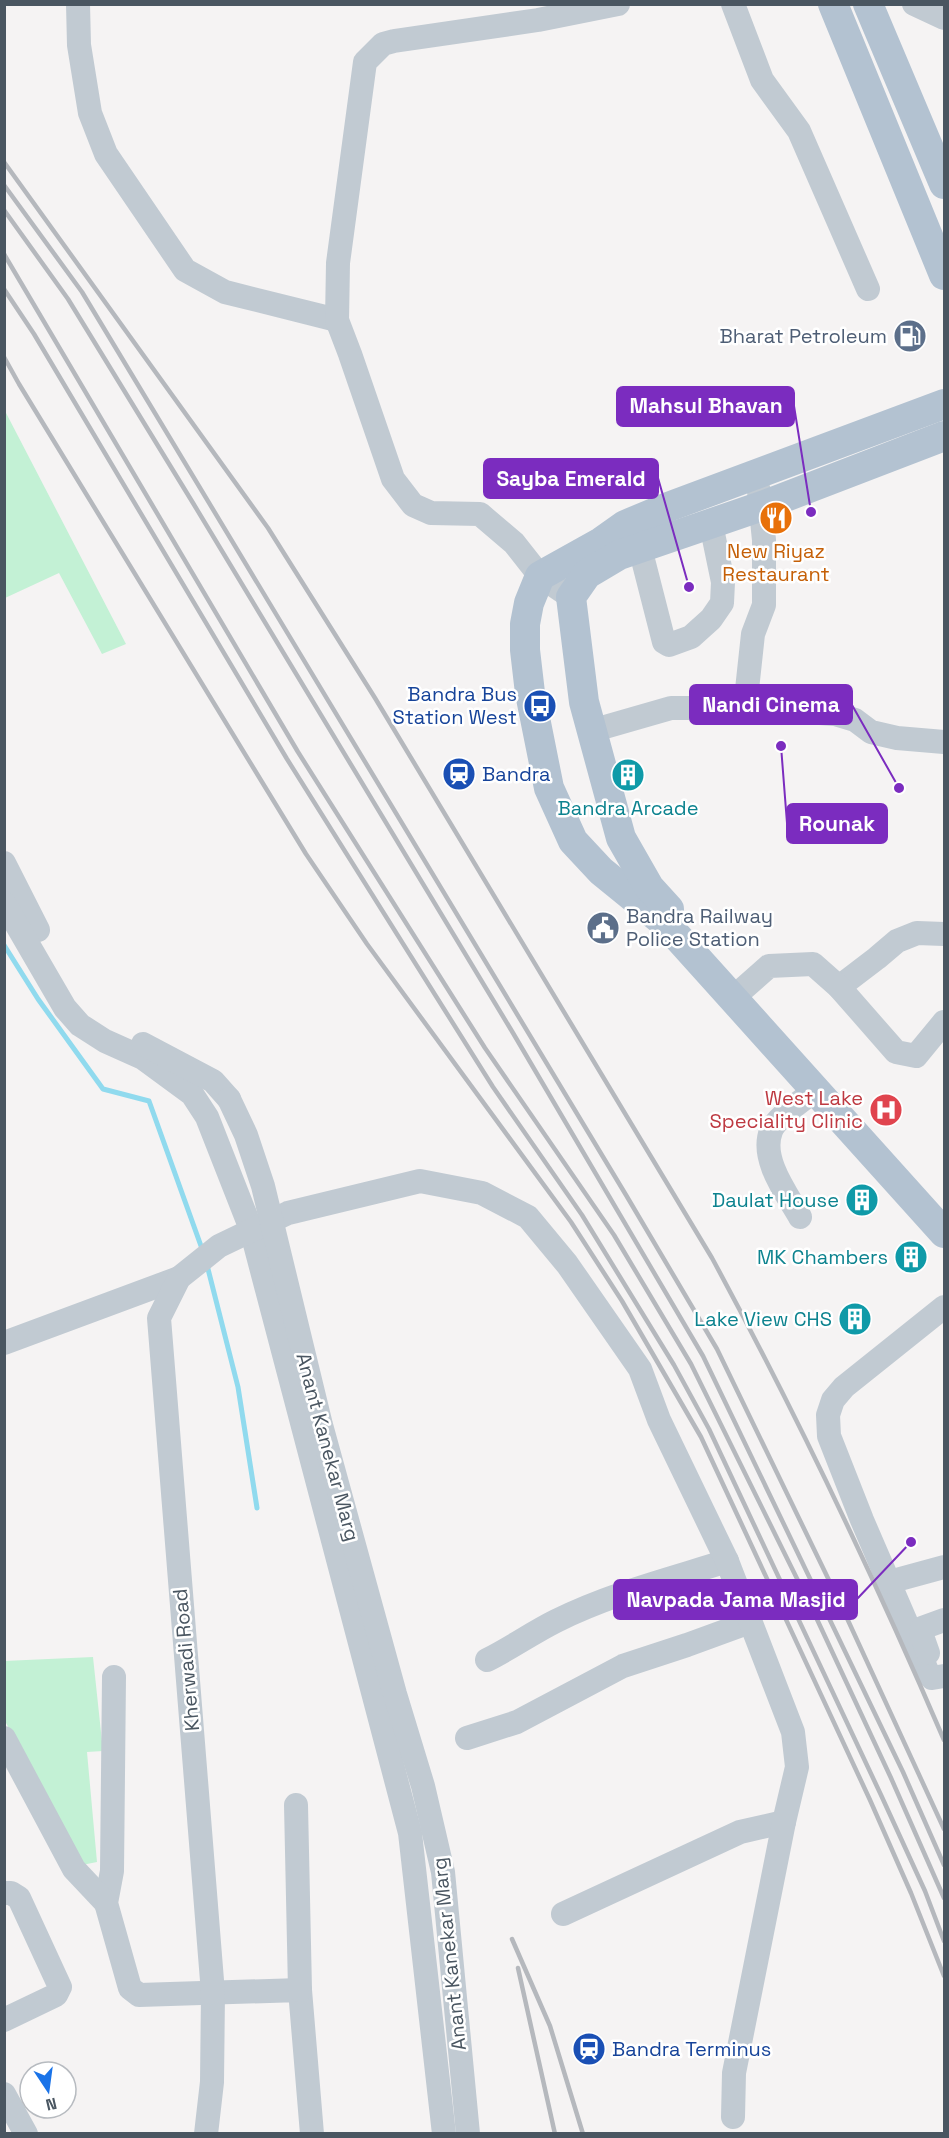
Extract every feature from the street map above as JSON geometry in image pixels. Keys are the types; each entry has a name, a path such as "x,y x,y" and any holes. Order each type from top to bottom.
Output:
{"main road":[{"path":"833,4 943,267"},
{"path":"868,4 945,184"},
{"path":"945,404 668,507 633,537 619,555 587,574 571,597 584,702 621,838 636,868 649,887 743,989 945,1218"},
{"path":"945,436 711,524 601,542 540,576 529,603 525,624 528,682 549,788 573,842 601,871 665,923 945,1233"}],"street":[{"path":"78,4 79,45 90,113 106,154 185,270 225,292 337,320"},
{"path":"571,597 540,576 514,543 480,514 431,513 413,505 393,478 337,320 338,263 365,62 383,45 537,12 618,4"},
{"path":"733,4 762,80 799,131 868,289"},
{"path":"914,4 945,18"},
{"path":"745,708 753,634 764,605 762,506 757,474"},
{"path":"633,537 664,642 669,645 691,637 711,619 722,603 723,582 711,524"},
{"path":"591,731 671,708 745,708 835,714 855,720 871,732 897,738 945,742"},
{"name":"Anant Kanekar Marg","path":"4,863 65,984 89,1015 213,1081 229,1098 246,1134 263,1186 321,1425 395,1694 423,1786 441,1861 468,2133"},
{"name":"Anant Kanekar Marg","path":"4,903 65,1008 80,1025 105,1041 143,1058 192,1094 207,1117 251,1229 411,1833 444,2133"},
{"path":"839,987 897,941 917,933 945,934"},
{"path":"743,989 769,966 813,964 839,987 896,1052 916,1056 945,1023"},
{"path":"800,1217 776,1175 769,1152 771,1131 781,1119 815,1090"},
{"name":"Kherwadi Road","path":"206,2133 212,2082 213,1992 159,1318 179,1278 219,1245 288,1213 420,1181 482,1193 528,1217 567,1264 640,1369 659,1420 727,1561 794,1732 796,1767 734,2073 733,2117"},
{"path":"4,1343 179,1278"},
{"path":"945,1307 844,1387 833,1400 828,1415 829,1437 928,1673 939,1673 921,1633 922,1629 945,1620"},
{"path":"487,1660 556,1621 616,1595 727,1561"},
{"path":"889,1582 945,1567"},
{"path":"467,1738 517,1722 622,1666 750,1622"},
{"path":"114,1677 112,1871 106,1903 130,1988 139,1995 300,1990"},
{"path":"4,1738 74,1869 106,1903"},
{"path":"296,1805 300,1990 312,2133"},
{"path":"563,1914 740,1832 784,1822"},
{"path":"4,1893 11,1893 19,1898 60,1988 56,1995 4,2020"},
{"path":"4,2094 26,2133"}],"green space":[{"path":"5,411 126,644 102,654 59,573 5,598"},
{"path":"93,1657 103,1751 87,1752 97,1862 82,1865 5,1721 4,1661"}],"waterway":[{"path":"4,945 38,999 103,1089 149,1101 201,1246"},
{"path":"207,1265 238,1387 257,1508"}],"railway":[{"path":"4,162 268,528 375,698 712,1258 834,1497 944,1740"},
{"path":"4,185 82,292 717,1349 840,1603 944,1829"},
{"path":"4,210 68,299 193,503 513,1033 703,1356 903,1772 944,1865"},
{"path":"4,254 298,752 485,1048 614,1235 691,1364 815,1615 944,1898"},
{"path":"4,289 34,334 287,759 493,1087 582,1215 674,1365 709,1429 881,1795 925,1891 944,1941"},
{"path":"4,357 306,854 367,944 571,1222 622,1301 701,1437 870,1800 944,1976"},
{"path":"512,1939 550,2026 583,2134"},
{"path":"518,1968 555,2134"}],"place":[{"name":"Bharat Petroleum","path":"910,336"},
{"name":"Mahsul Bhavan","path":"811,512"},
{"name":"New Riyaz Restaurant","path":"776,518"},
{"name":"Sayba Emerald","path":"689,587"},
{"name":"Bandra Bus Station West","path":"540,706"},
{"name":"Rounak","path":"781,746"},
{"name":"Bandra","path":"459,774"},
{"name":"Bandra Arcade","path":"628,775"},
{"name":"Nandi Cinema","path":"899,788"},
{"name":"Bandra Railway Police Station","path":"603,928"},
{"name":"West Lake Speciality Clinic","path":"886,1110"},
{"name":"Daulat House","path":"862,1200"},
{"name":"MK Chambers","path":"911,1257"},
{"name":"Lake View CHS","path":"855,1319"},
{"name":"Navpada Jama Masjid","path":"911,1542"},
{"name":"Bandra Terminus","path":"589,2049"}]}
